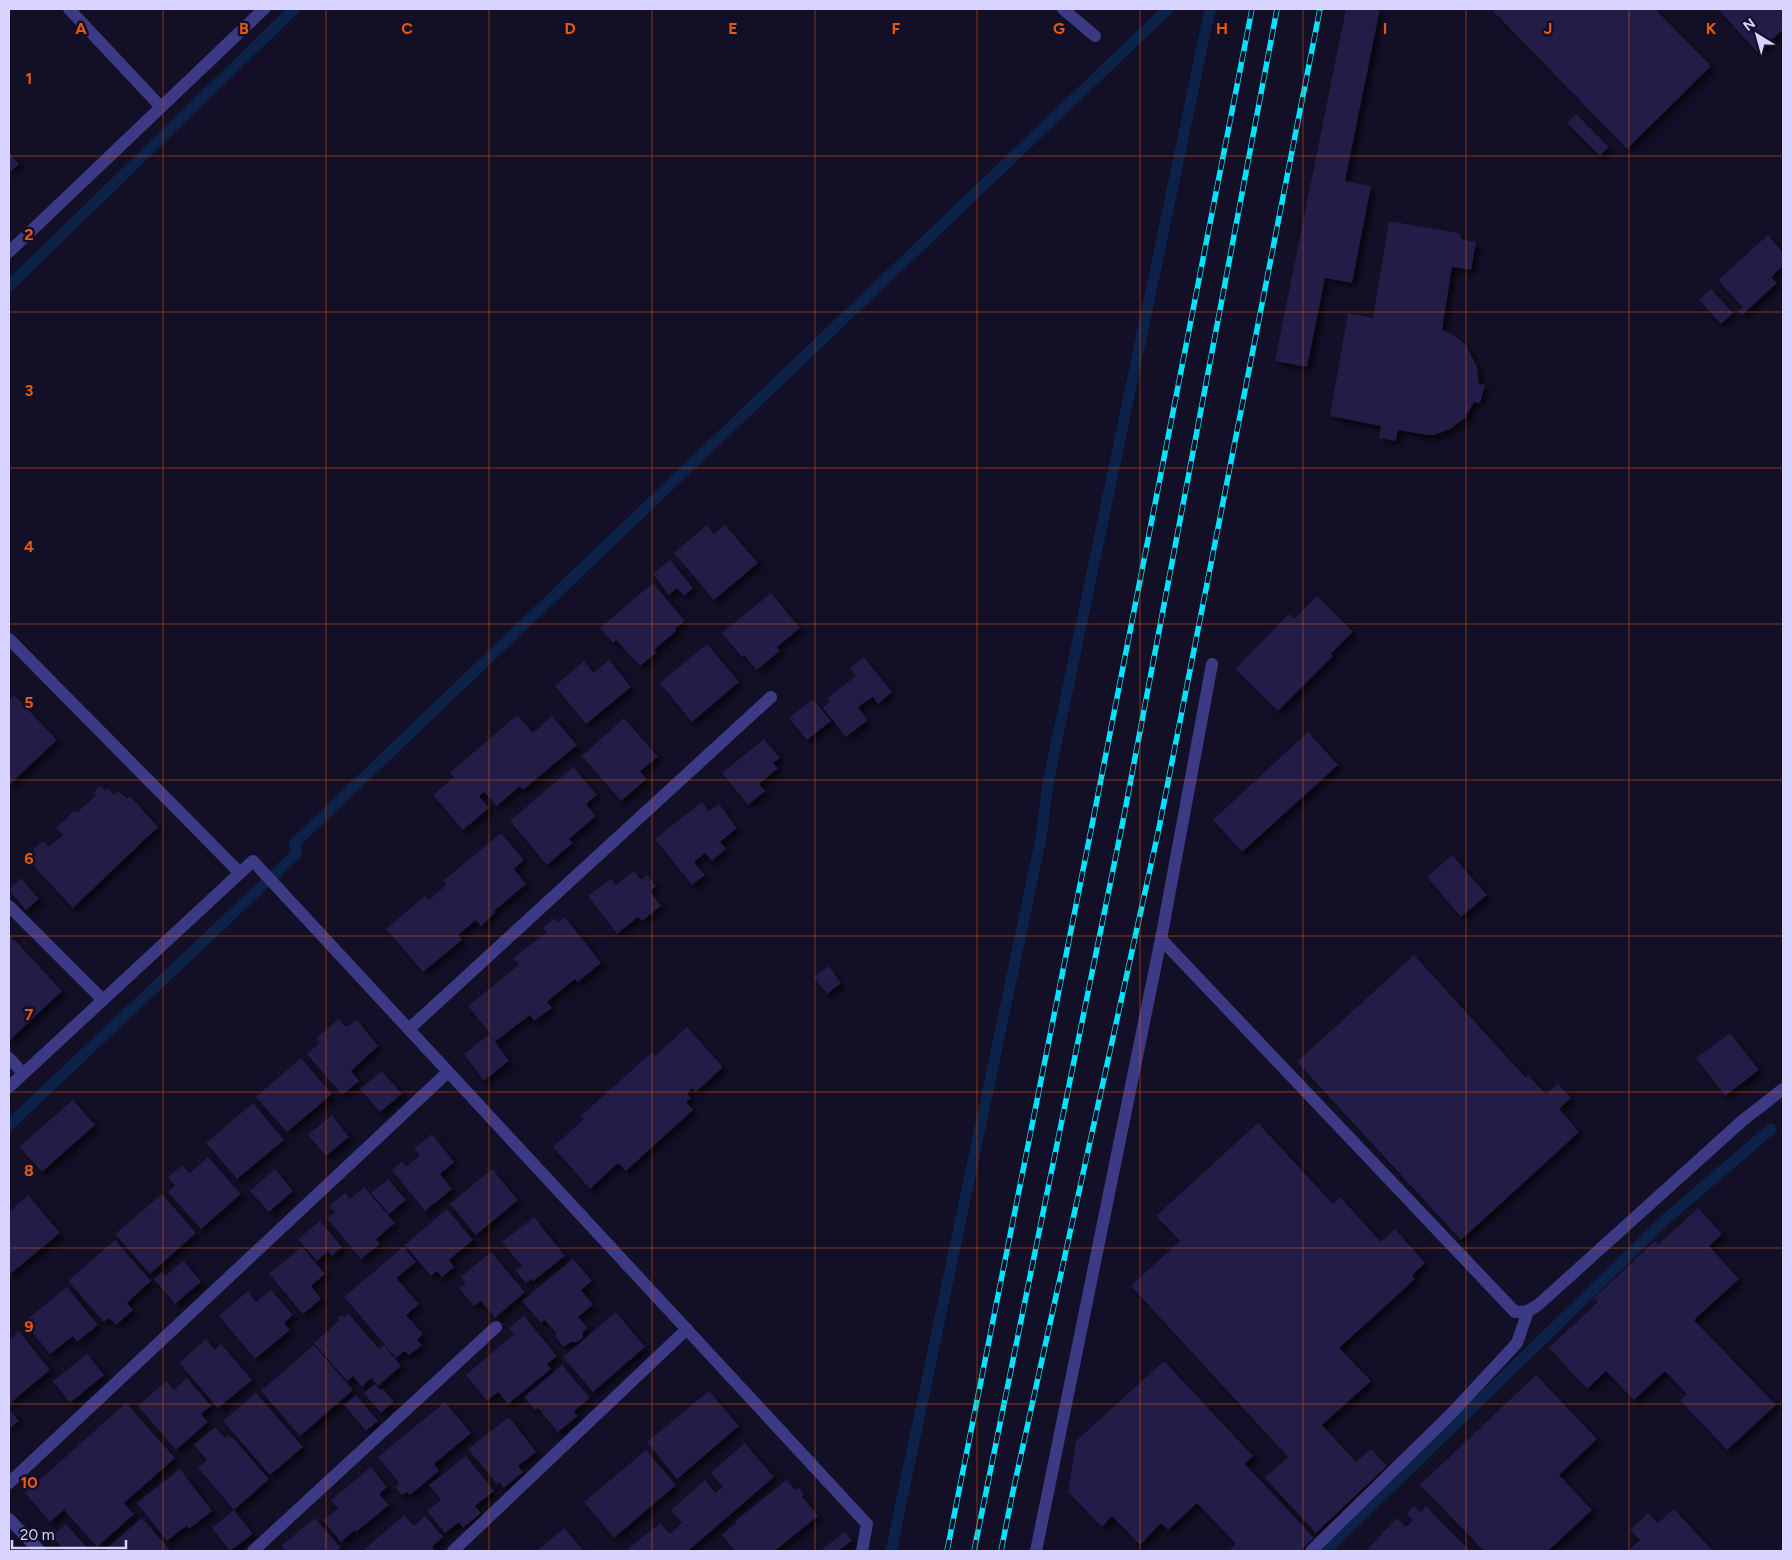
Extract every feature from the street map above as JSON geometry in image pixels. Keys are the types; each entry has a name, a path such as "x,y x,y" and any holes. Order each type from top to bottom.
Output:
{"street":[{"path":"69,9 161,107"},
{"path":"9,252 264,9"},
{"path":"1063,9 1095,36"},
{"path":"9,639 240,873"},
{"path":"1036,1551 1161,939 1212,664"},
{"path":"409,1029 771,697"},
{"path":"9,1087 253,860 867,1524 862,1551"},
{"path":"9,906 103,1000"},
{"path":"1161,939 1514,1312 1528,1311 1538,1306 1742,1121 1783,1089"},
{"path":"9,1058 24,1073"},
{"path":"9,1484 448,1072"},
{"path":"1311,1551 1452,1413 1517,1343 1528,1311"},
{"path":"253,1551 496,1327"},
{"path":"453,1551 687,1329"},
{"path":"9,1519 40,1551"}],"building":[{"path":"1346,9 1380,9 1345,181 1371,186 1352,283 1325,278 1307,367 1275,361"},
{"path":"1491,9 1655,9 1711,66 1627,149"},
{"path":"1718,9 1783,9 1783,30 1757,52"},
{"path":"1576,114 1609,147 1600,156 1567,123"},
{"path":"9,152 19,164 9,173"},
{"path":"1389,221 1458,233 1461,235 1461,239 1476,242 1471,270 1452,267 1442,330 1452,334 1466,345 1477,367 1479,384 1485,385 1480,403 1474,402 1465,418 1450,429 1434,435 1398,430 1396,441 1379,438 1381,426 1330,416 1348,313 1373,318"},
{"path":"1768,235 1783,253 1783,266 1771,277 1777,283 1742,315 1738,311 1743,308 1718,280"},
{"path":"1711,289 1733,313 1721,324 1699,300"},
{"path":"707,525 714,534 725,525 758,563 714,600 674,553"},
{"path":"670,560 693,588 684,596 677,588 669,595 653,574"},
{"path":"653,583 685,621 654,650 657,652 640,666 616,640 613,643 600,628"},
{"path":"771,593 800,628 777,647 780,651 757,670 744,655 742,657 722,633"},
{"path":"1317,596 1353,632 1331,654 1333,656 1278,711 1235,669 1289,614 1294,619"},
{"path":"707,644 739,682 692,722 660,683"},
{"path":"864,657 892,692 878,704 873,697 858,707 868,720 846,737 823,708 830,702 827,698 856,676 850,668"},
{"path":"609,660 631,687 586,724 555,686 584,661 594,673"},
{"path":"14,695 57,740 9,785 9,700"},
{"path":"813,699 831,721 807,740 789,718"},
{"path":"517,715 533,733 552,716 577,745 523,790 520,786 497,806 484,792 479,796 489,808 463,830 433,795 454,777 450,773"},
{"path":"624,718 658,757 640,771 647,779 621,801 582,756"},
{"path":"1308,732 1338,765 1242,852 1213,820"},
{"path":"764,739 780,758 773,763 778,768 759,784 765,791 748,805 722,773"},
{"path":"573,767 597,795 586,804 596,816 569,839 573,843 547,865 510,821"},
{"path":"100,786 106,791 108,788 114,795 118,791 127,799 130,796 158,827 73,908 25,857 43,841 49,847 63,835 56,828 74,811 77,813 96,795 93,793"},
{"path":"702,802 709,811 719,804 737,828 720,842 726,849 712,861 705,853 694,862 705,875 692,885 655,839"},
{"path":"501,833 524,860 514,869 526,884 494,911 495,913 481,926 476,920 458,935 462,940 423,972 386,929 425,896 429,900 446,885 443,881"},
{"path":"1452,855 1487,895 1461,917 1427,877"},
{"path":"634,871 641,880 647,875 656,886 650,891 661,906 642,921 638,917 617,934 588,896 611,879 616,885"},
{"path":"21,878 39,899 26,910 9,890"},
{"path":"565,917 601,963 578,982 575,979 547,1002 552,1008 534,1021 530,1015 496,1041 468,1006 519,965 513,958 547,932 543,928 555,918 558,923"},
{"path":"9,934 62,991 9,1041"},
{"path":"1414,955 1526,1078 1528,1075 1546,1094 1558,1084 1571,1098 1559,1109 1579,1132 1461,1240 1297,1062"},
{"path":"829,966 841,983 827,994 814,977"},
{"path":"339,1019 346,1027 357,1020 378,1046 351,1071 359,1081 342,1095 307,1054 320,1043 316,1038"},
{"path":"687,1027 723,1067 696,1092 692,1088 687,1093 691,1098 686,1102 693,1110 626,1171 618,1163 590,1189 553,1147 584,1119 581,1116 652,1052 655,1056"},
{"path":"1730,1033 1759,1070 1725,1096 1696,1058"},
{"path":"490,1034 509,1061 484,1081 464,1054"},
{"path":"301,1058 332,1094 287,1132 256,1097"},
{"path":"382,1071 402,1094 380,1112 360,1089"},
{"path":"73,1100 95,1125 42,1172 19,1147"},
{"path":"253,1103 284,1140 237,1179 206,1143"},
{"path":"332,1115 349,1137 326,1156 308,1135"},
{"path":"1258,1123 1333,1204 1340,1197 1381,1242 1395,1229 1425,1263 1412,1275 1415,1279 1339,1348 1371,1381 1322,1425 1356,1462 1371,1449 1387,1466 1316,1533 1265,1478 1288,1457 1131,1286 1180,1241 1156,1216"},
{"path":"432,1134 454,1162 440,1174 452,1189 425,1211 392,1170 402,1162 406,1167 420,1156 414,1149"},
{"path":"208,1157 241,1194 201,1229 168,1192 175,1186 168,1177 182,1165 190,1173"},
{"path":"275,1169 293,1191 269,1212 250,1191"},
{"path":"492,1169 518,1200 476,1235 450,1204"},
{"path":"388,1179 406,1200 389,1214 371,1193"},
{"path":"364,1187 395,1223 376,1239 380,1244 361,1259 327,1218 335,1212 329,1206 345,1193 350,1199"},
{"path":"162,1194 196,1233 150,1274 115,1234"},
{"path":"28,1195 60,1233 9,1275 9,1212"},
{"path":"1698,1208 1722,1234 1709,1246 1739,1279 1694,1320 1776,1405 1727,1450 1680,1400 1687,1394 1665,1371 1634,1400 1606,1371 1587,1389 1549,1348 1598,1302 1594,1298 1655,1241 1658,1245"},
{"path":"447,1209 473,1240 449,1260 454,1267 442,1277 437,1271 431,1276 405,1245"},
{"path":"534,1217 565,1256 533,1281 532,1279 526,1283 516,1271 522,1266 502,1242"},
{"path":"320,1221 342,1247 332,1256 328,1251 317,1261 298,1239"},
{"path":"115,1240 151,1281 127,1303 133,1310 116,1325 109,1318 104,1322 68,1281"},
{"path":"302,1247 325,1274 311,1286 321,1299 303,1314 269,1274"},
{"path":"403,1247 416,1262 396,1278 419,1304 406,1315 423,1334 417,1340 422,1345 409,1355 404,1351 396,1358 344,1297"},
{"path":"491,1252 525,1292 495,1318 481,1301 474,1306 459,1288 466,1283 461,1277"},
{"path":"573,1259 592,1281 581,1290 593,1305 578,1317 588,1328 583,1332 583,1338 577,1342 571,1342 564,1347 555,1336 557,1334 545,1320 541,1323 522,1301"},
{"path":"184,1261 201,1282 175,1304 154,1279 162,1272 165,1276"},
{"path":"67,1287 98,1325 77,1342 73,1336 50,1354 24,1322"},
{"path":"271,1290 293,1315 284,1323 290,1330 255,1359 219,1316 248,1291 256,1302"},
{"path":"616,1312 645,1347 593,1392 563,1357"},
{"path":"348,1313 379,1349 384,1345 401,1366 378,1386 371,1378 362,1387 353,1376 347,1381 314,1343 340,1320 337,1318 342,1315 344,1317"},
{"path":"524,1316 557,1356 547,1364 551,1369 508,1404 498,1392 487,1401 466,1375 514,1334 509,1328"},
{"path":"19,1331 50,1370 9,1404 9,1340"},
{"path":"206,1339 215,1350 221,1344 252,1380 218,1408 179,1363"},
{"path":"314,1345 353,1390 300,1436 261,1391"},
{"path":"87,1354 104,1375 70,1403 53,1381"},
{"path":"1164,1361 1253,1456 1245,1464 1314,1538 1300,1551 1228,1551 1236,1544 1197,1503 1168,1530 1161,1523 1140,1545 1112,1516 1102,1527 1068,1492 1076,1441"},
{"path":"562,1365 590,1398 574,1411 578,1416 558,1432 538,1408 535,1410 524,1397"},
{"path":"1536,1375 1597,1439 1559,1475 1592,1510 1548,1551 1484,1551 1420,1485"},
{"path":"187,1378 211,1406 201,1414 208,1422 176,1450 138,1406 166,1381 174,1390"},
{"path":"375,1384 381,1390 383,1389 394,1402 381,1413 364,1393"},
{"path":"709,1391 739,1426 677,1479 647,1442"},
{"path":"256,1393 303,1447 270,1475 223,1421"},
{"path":"356,1395 378,1421 366,1431 344,1405"},
{"path":"445,1402 471,1433 434,1464 439,1471 410,1495 407,1492 402,1495 395,1487 399,1483 378,1457"},
{"path":"126,1403 175,1458 124,1503 134,1514 97,1547 64,1510 50,1522 25,1493"},
{"path":"9,1409 19,1421 9,1429"},
{"path":"509,1417 536,1452 518,1466 523,1472 504,1488 499,1482 497,1484 468,1449"},
{"path":"215,1427 225,1438 229,1435 233,1438 269,1479 234,1510 198,1468 207,1460 194,1445"},
{"path":"745,1443 774,1477 688,1551 626,1551 660,1523 670,1534 682,1523 671,1510 705,1480 715,1493 723,1487 711,1473"},
{"path":"646,1450 676,1485 614,1538 584,1502"},
{"path":"466,1456 494,1491 475,1506 481,1513 463,1528 459,1522 445,1533 427,1511 441,1500 429,1485"},
{"path":"371,1467 387,1487 379,1494 389,1505 341,1542 323,1520 338,1509 331,1500"},
{"path":"180,1469 212,1511 189,1529 186,1526 167,1541 137,1503"},
{"path":"787,1480 795,1490 799,1488 804,1495 802,1496 818,1516 777,1551 735,1551 722,1535 737,1522 735,1521"},
{"path":"1414,1506 1421,1512 1426,1506 1470,1551 1366,1551 1397,1518 1406,1527 1413,1520 1407,1514"},
{"path":"1674,1509 1713,1551 1628,1551 1640,1540 1630,1530 1648,1513 1658,1523"},
{"path":"234,1510 253,1534 230,1551 212,1528"},
{"path":"404,1515 414,1526 425,1516 443,1537 432,1547 436,1551 363,1551"},
{"path":"142,1518 171,1551 104,1551"},
{"path":"315,1518 341,1548 337,1551 286,1551 281,1546"},
{"path":"66,1524 90,1551 65,1551 52,1536"},
{"path":"564,1528 584,1551 537,1551"},
{"path":"845,1532 852,1541 838,1551 821,1550"}],"waterway":[{"path":"9,286 294,9"},
{"path":"9,1125 297,853 294,844 1168,9"},
{"path":"891,1551 1041,838 1048,783 1210,9"},
{"path":"1325,1551 1667,1218 1771,1129"}],"railway":[{"path":"947,1551 1252,9"},
{"path":"974,1551 1123,821 1277,9"},
{"path":"1001,1551 1158,833 1320,9"}]}
